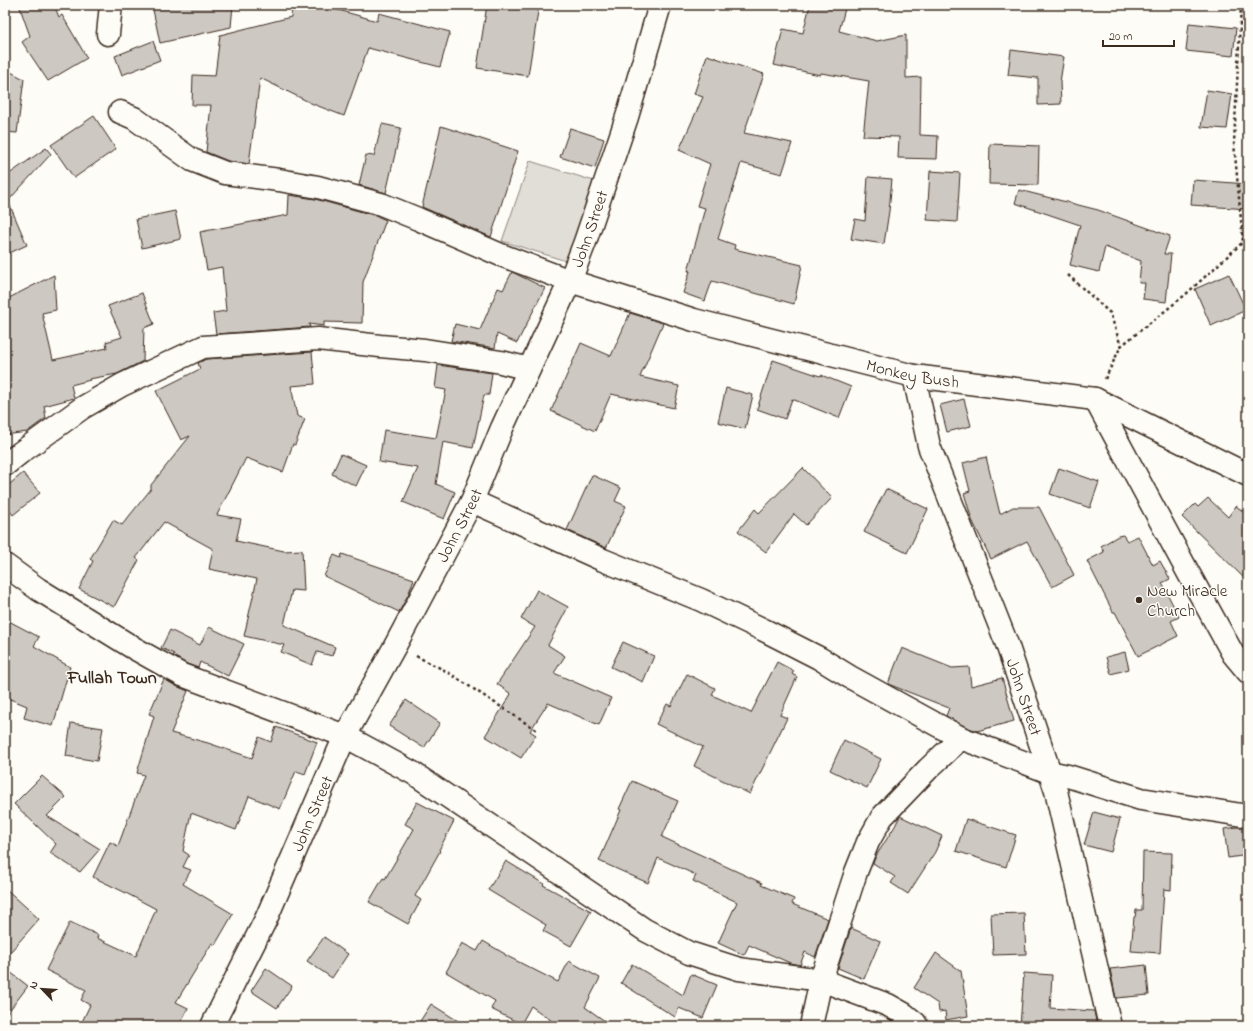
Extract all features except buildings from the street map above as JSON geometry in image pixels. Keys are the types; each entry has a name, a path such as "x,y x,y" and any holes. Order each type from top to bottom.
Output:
{"street":[{"path":"108,34 111,5"},
{"name":"John Street","path":"212,1026 266,919 345,736 396,646 472,501 502,428 570,281 585,242 627,117 660,5"},
{"name":"Monkey Bush","path":"120,112 134,118 192,160 225,173 318,187 381,204 501,255 570,281 694,320 914,376 1095,399 1248,475"},
{"path":"5,465 82,408 122,385 203,346 318,339 425,350 501,362 529,369"},
{"name":"John Street","path":"914,376 929,446 1007,644 1056,790 1110,1026"},
{"path":"1095,399 1233,654 1248,672"},
{"path":"472,501 596,557 701,600 764,630 819,658 961,738 1049,772 1068,776 1141,799 1248,816"},
{"path":"5,565 45,593 132,647 182,675 345,736 413,773 645,930 690,953 739,969 821,980 888,1005 904,1014 917,1026"},
{"path":"811,1026 821,980 856,872 868,842 882,817 928,769 961,738"}],"path":[{"path":"1095,399 1121,346 1185,295 1243,242 1234,143 1241,5"},
{"path":"1068,275 1110,313 1121,346"},
{"path":"396,646 446,671 538,731"}],"shaded area":[{"path":"530,161 597,182 566,261 502,241"}],"place":[{"name":"New Miracle Church","path":"1139,600"}],"district":[{"name":"Fullah Town","path":"112,677"}]}
